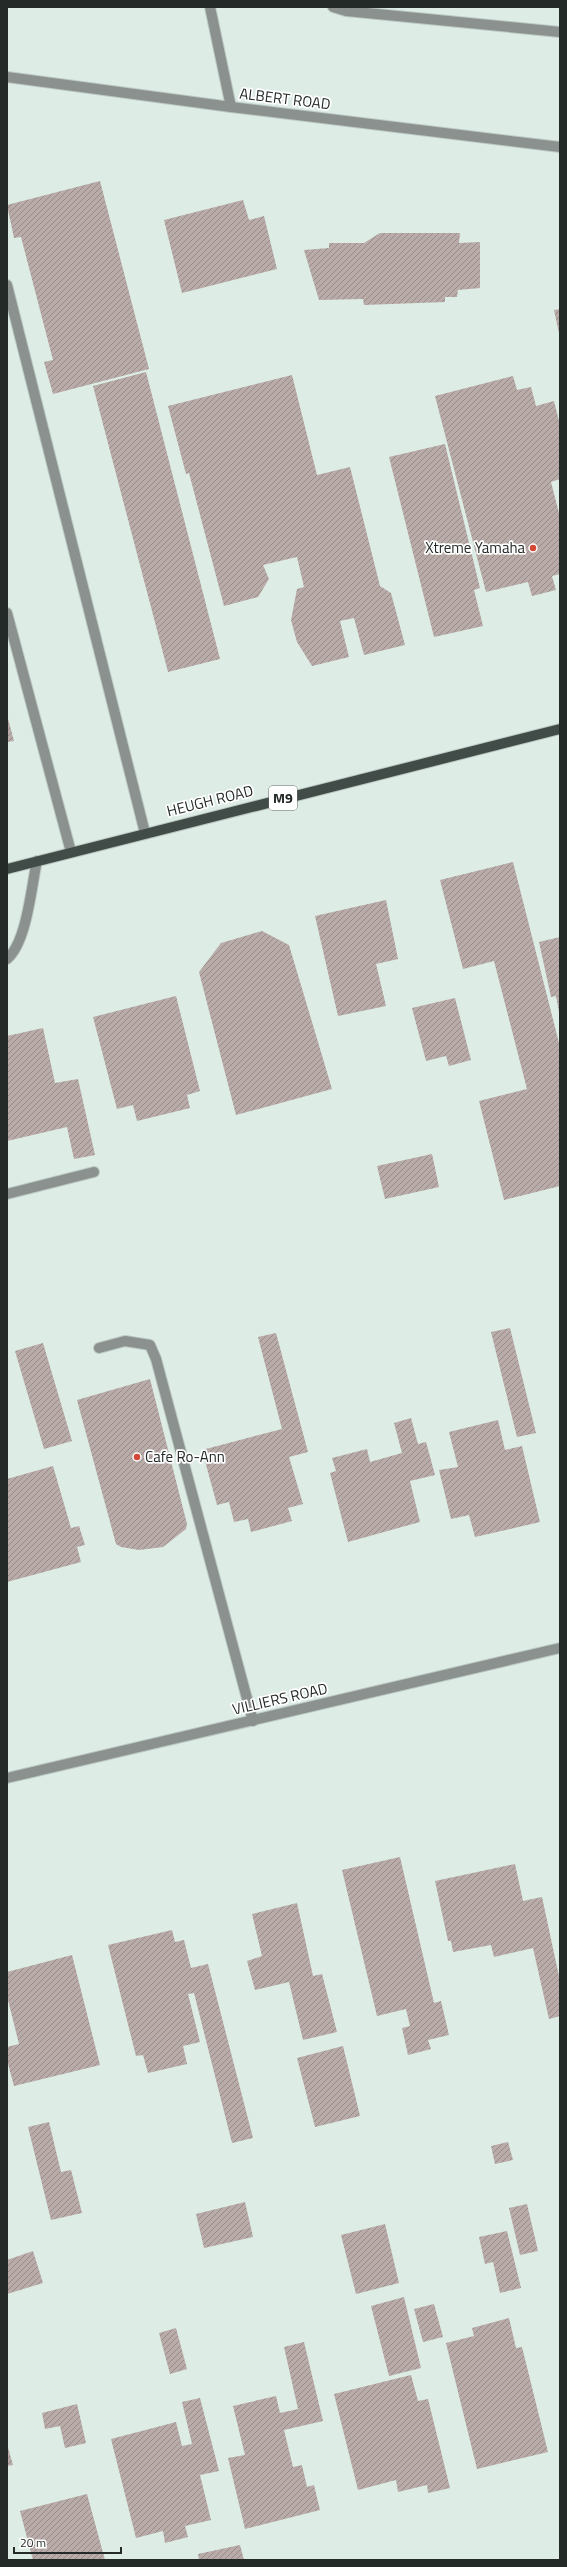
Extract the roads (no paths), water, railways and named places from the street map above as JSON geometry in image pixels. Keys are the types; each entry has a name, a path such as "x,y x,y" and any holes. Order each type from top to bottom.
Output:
{"main road":[{"name":"HEUGH ROAD","path":"7,869 560,729"}],"street":[{"path":"210,7 231,107"},
{"path":"333,7 346,11 560,32"},
{"name":"ALBERT ROAD","path":"7,77 231,107 560,147"},
{"path":"7,284 145,833"},
{"path":"7,613 71,852"},
{"path":"7,959 15,952 20,939 37,861"},
{"path":"7,1194 94,1172"},
{"path":"98,1348 134,1341 150,1345 156,1359 253,1721"},
{"name":"VILLIERS ROAD","path":"7,1778 560,1648"}],"place":[{"name":"Xtreme Yamaha","path":"533,548"},
{"name":"Cafe Ro-Ann","path":"137,1457"}]}
